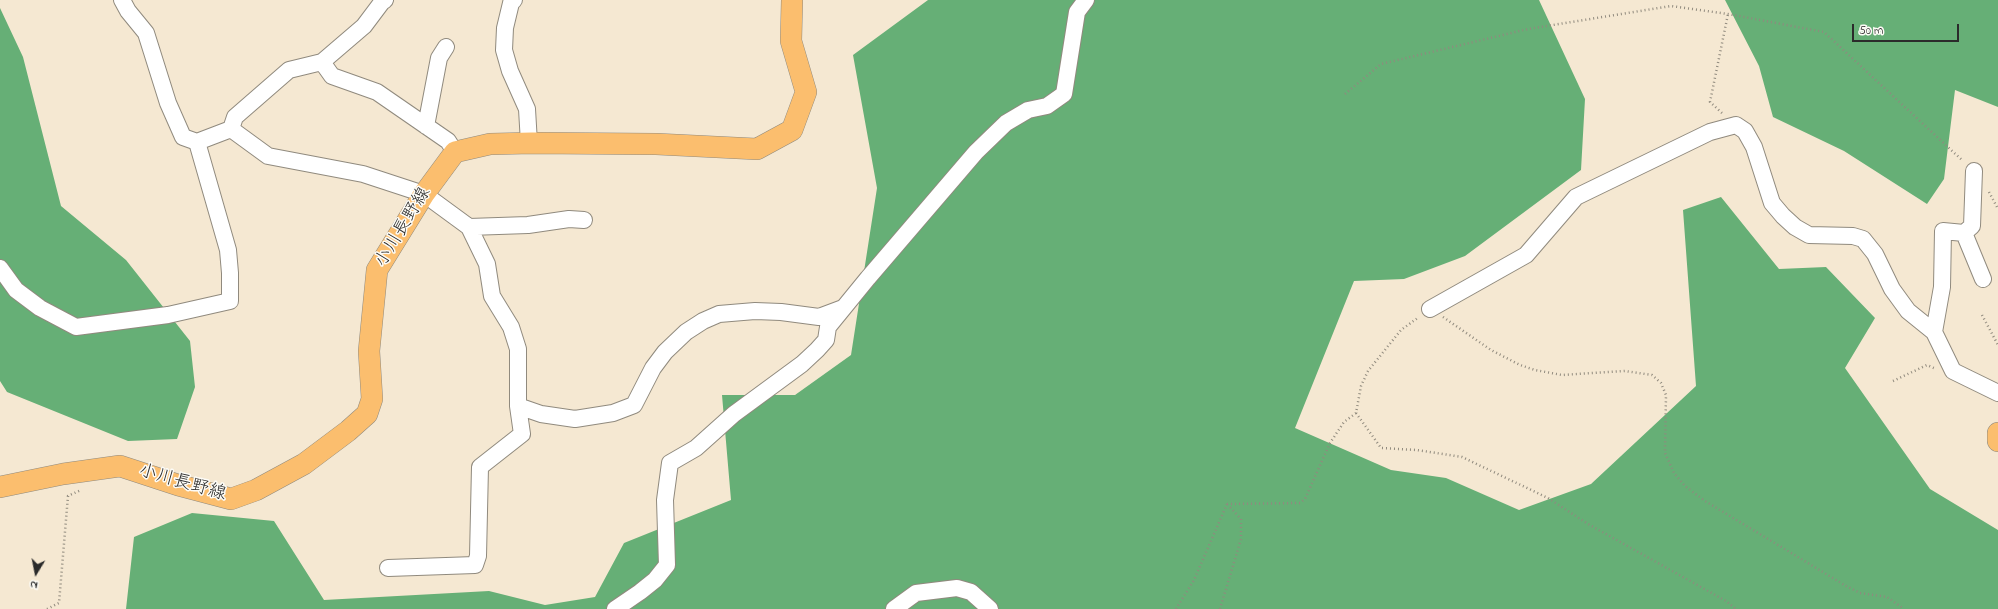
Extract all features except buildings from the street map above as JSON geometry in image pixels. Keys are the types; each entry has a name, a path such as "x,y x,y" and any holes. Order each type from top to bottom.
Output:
{"main road":[{"path":"455,152 490,144 529,143 656,144 757,149 792,130 806,92 791,41 792,0"},
{"name":"小川長野線","path":"0,487 63,474 120,466 178,485 231,499 256,490 304,464 348,431 367,414 372,399 369,351 377,270 424,194 455,152"},
{"path":"1998,433 1998,441"}],"street":[{"path":"122,0 128,11 146,33 168,103 183,137 197,142 231,129"},
{"path":"231,129 235,117 289,70 322,62 364,26 385,0"},
{"path":"514,0 510,3 505,28 504,50 510,71 527,110 529,143"},
{"path":"615,609 655,580 667,565 665,500 670,463 696,448 734,414 802,364 826,340 828,327 843,308 976,152 1006,123 1028,110 1047,106 1064,94 1077,12 1086,0"},
{"path":"426,126 439,58 446,47"},
{"path":"322,62 332,76 377,92 448,141 455,152"},
{"path":"1430,309 1526,255 1576,197 1710,132 1736,125 1745,132 1754,147 1772,203 1783,216 1795,227 1810,235 1853,236 1863,239 1875,254 1892,289 1908,311 1934,332 1953,371 1998,393"},
{"path":"231,129 268,156 363,174 424,194 469,227 486,264 492,296 511,327 518,349 518,406 522,434 480,467 478,556 475,565 388,568"},
{"path":"0,268 16,290 40,308 76,327 168,315 230,301 228,250 197,142"},
{"path":"1934,332 1942,287 1943,231 1964,233 1972,226 1974,171"},
{"path":"469,227 528,225 569,219 584,220"},
{"path":"1964,233 1983,279"},
{"path":"518,406 541,414 575,419 613,413 634,404 653,368 665,352 686,332 703,321 719,314 755,311 781,312 819,317 843,308"},
{"path":"894,609 916,593 957,588 971,592 990,609"}],"path":[{"path":"1345,94 1381,64 1528,29 1671,6 1728,14 1824,32 1980,177 1998,209"},
{"path":"1728,14 1710,102 1736,125"},
{"path":"1227,504 1300,503 1305,499 1330,443 1344,422 1356,413 1361,386 1368,371 1402,330 1430,309 1490,350 1520,365 1535,370 1562,375 1625,371 1652,375 1661,383 1666,395 1667,411 1665,453 1674,473 1685,486 1705,501 1846,586 1860,593 1887,597 1904,609"},
{"path":"1982,315 1998,345"},
{"path":"1893,381 1927,365 1945,374 1953,371"},
{"path":"1356,413 1381,448 1417,450 1462,457 1548,498 1588,524 1726,601 1736,609"},
{"path":"47,609 59,603 68,496 85,488"},
{"path":"1176,609 1194,580 1227,504"},
{"path":"1220,609 1241,539 1241,520 1227,504"}],"green space":[{"path":"928,0 1539,0 1585,99 1581,170 1465,256 1404,279 1354,281 1295,428 1391,470 1446,478 1519,510 1591,484 1696,386 1683,210 1721,197 1779,269 1826,267 1875,318 1845,368 1930,489 1998,530 1998,609 126,609 134,537 192,513 274,521 324,600 489,591 545,605 595,597 624,543 731,500 722,395 795,395 851,355 877,188 853,55"},
{"path":"1725,0 1998,0 1998,107 1955,90 1944,179 1927,204 1844,151 1773,117 1759,66"},
{"path":"0,8 23,57 61,206 126,260 190,341 195,387 177,439 128,441 7,392 0,381"}]}
